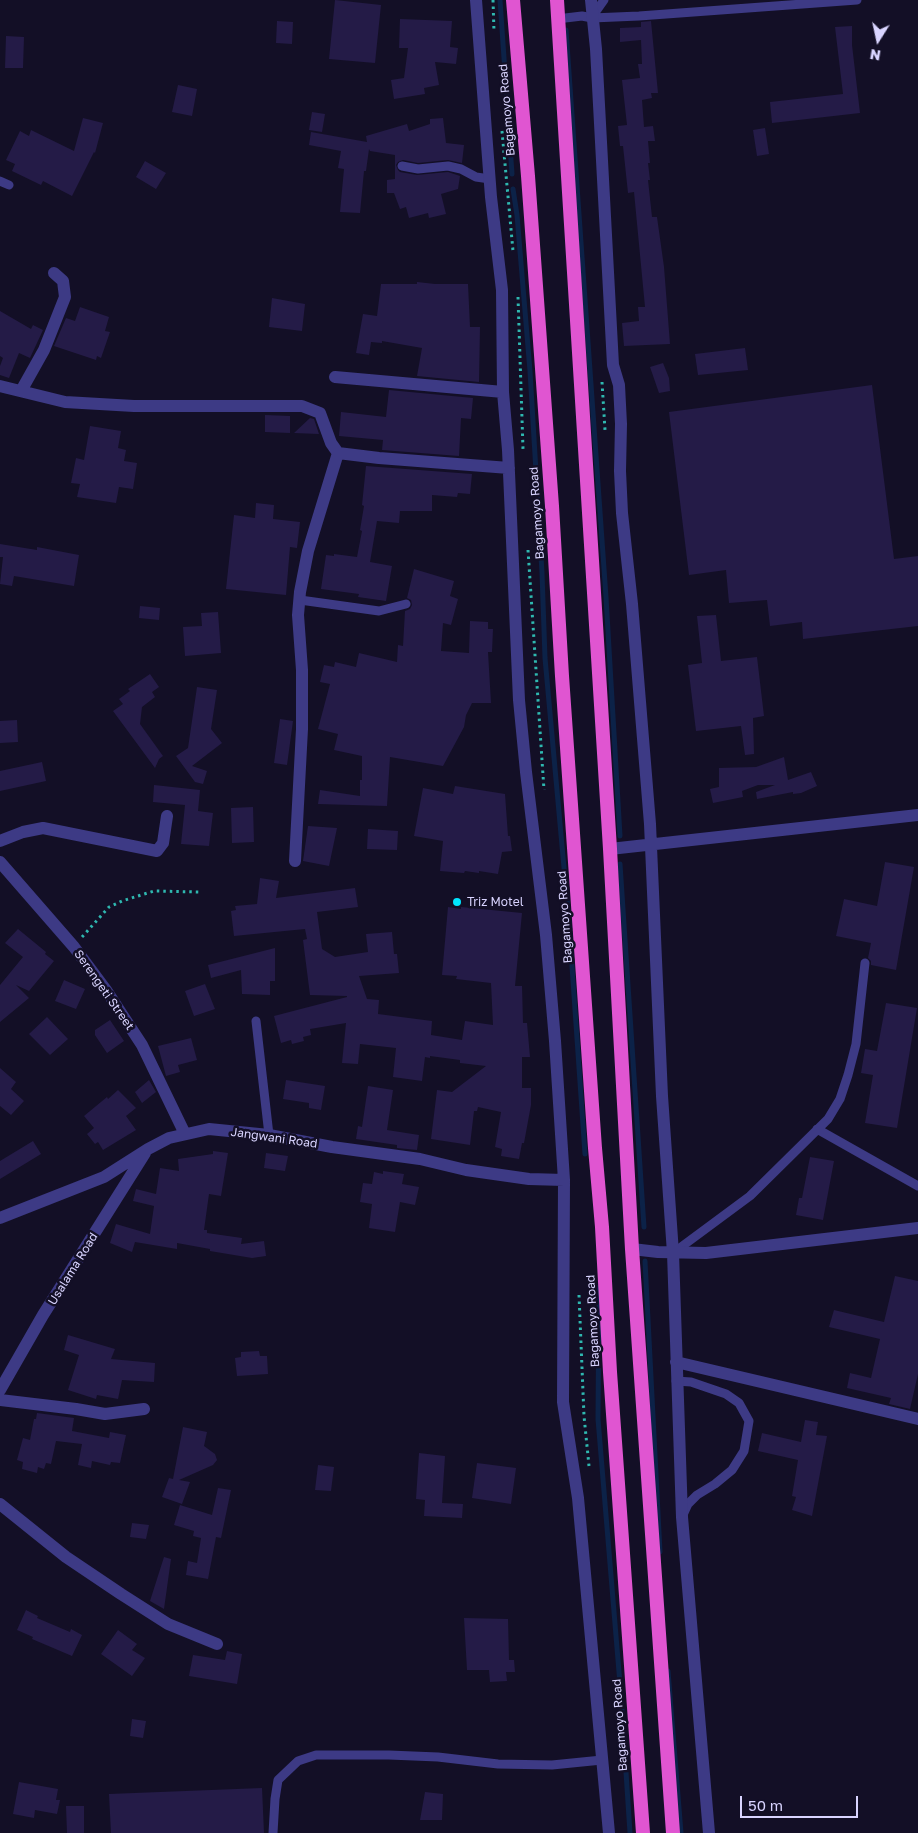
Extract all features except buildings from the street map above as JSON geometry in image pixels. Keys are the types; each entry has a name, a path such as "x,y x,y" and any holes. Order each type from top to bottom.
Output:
{"highway":[{"name":"Bagamoyo Road","path":"513,0 552,496 642,1833"},
{"path":"557,0 610,849 632,1249 673,1833"}],"street":[{"path":"476,0 490,179 502,290 503,392 509,468 519,700 546,935 564,1180 563,1402 578,1498 609,1833"},
{"path":"591,0 597,59 613,365 619,385 622,512 632,604 652,845 653,923 673,1253 682,1517 708,1833"},
{"path":"21,391 44,350 65,298 63,281 54,273"},
{"path":"334,377 503,392"},
{"path":"0,386 66,402 134,406 302,406 320,413 331,443 338,453 509,468"},
{"path":"294,861 302,729 302,670 298,615 308,550 338,453"},
{"path":"610,849 918,815"},
{"path":"0,842 23,832 43,828 156,851 163,843 168,816"},
{"name":"Serengeti Street","path":"0,862 74,947 106,990 142,1045 185,1134"},
{"name":"Jangwani Road","path":"1,1216 104,1177 169,1138 209,1129 269,1135 332,1147 420,1159 466,1170 520,1178 564,1180"},
{"name":"Usalama Road","path":"0,1390 43,1315 148,1149"},
{"path":"632,1249 673,1253 706,1253 918,1228"},
{"path":"676,1362 918,1419"},
{"path":"0,1400 105,1414 144,1409"},
{"path":"0,1504 66,1557 121,1594 168,1624 216,1644"}],"lane":[{"path":"592,18 604,0"},
{"path":"557,19 582,16 592,18 721,11 857,0"},
{"path":"402,166 418,169 448,166 461,169 476,177 490,179"},
{"path":"300,600 379,611 406,604"},
{"path":"673,1253 750,1196 828,1119 840,1099 856,1044 865,963"},
{"path":"256,1021 269,1135"},
{"path":"817,1129 918,1186"},
{"path":"676,1381 691,1382 726,1394 739,1403 749,1421 744,1451 732,1470 696,1496 688,1504 682,1517"},
{"path":"273,1833 278,1780 298,1761 316,1755 399,1755 438,1757 498,1764 552,1764 602,1760"}],"path":[{"path":"493,0 494,40"},
{"path":"501,122 514,256"},
{"path":"517,294 524,458"},
{"path":"528,544 544,794"},
{"path":"74,947 109,907 154,891 199,892"}],"waterway":[{"path":"500,0 512,174"},
{"path":"566,30 606,597 620,836"},
{"path":"513,189 517,215 530,371 545,658 569,923 585,1154"},
{"path":"620,864 644,1227"},
{"path":"645,1261 660,1552"},
{"path":"599,1287 598,1419 621,1696 630,1833"},
{"path":"668,1671 681,1833"}],"place":[{"name":"Triz Motel","path":"457,902"}]}
